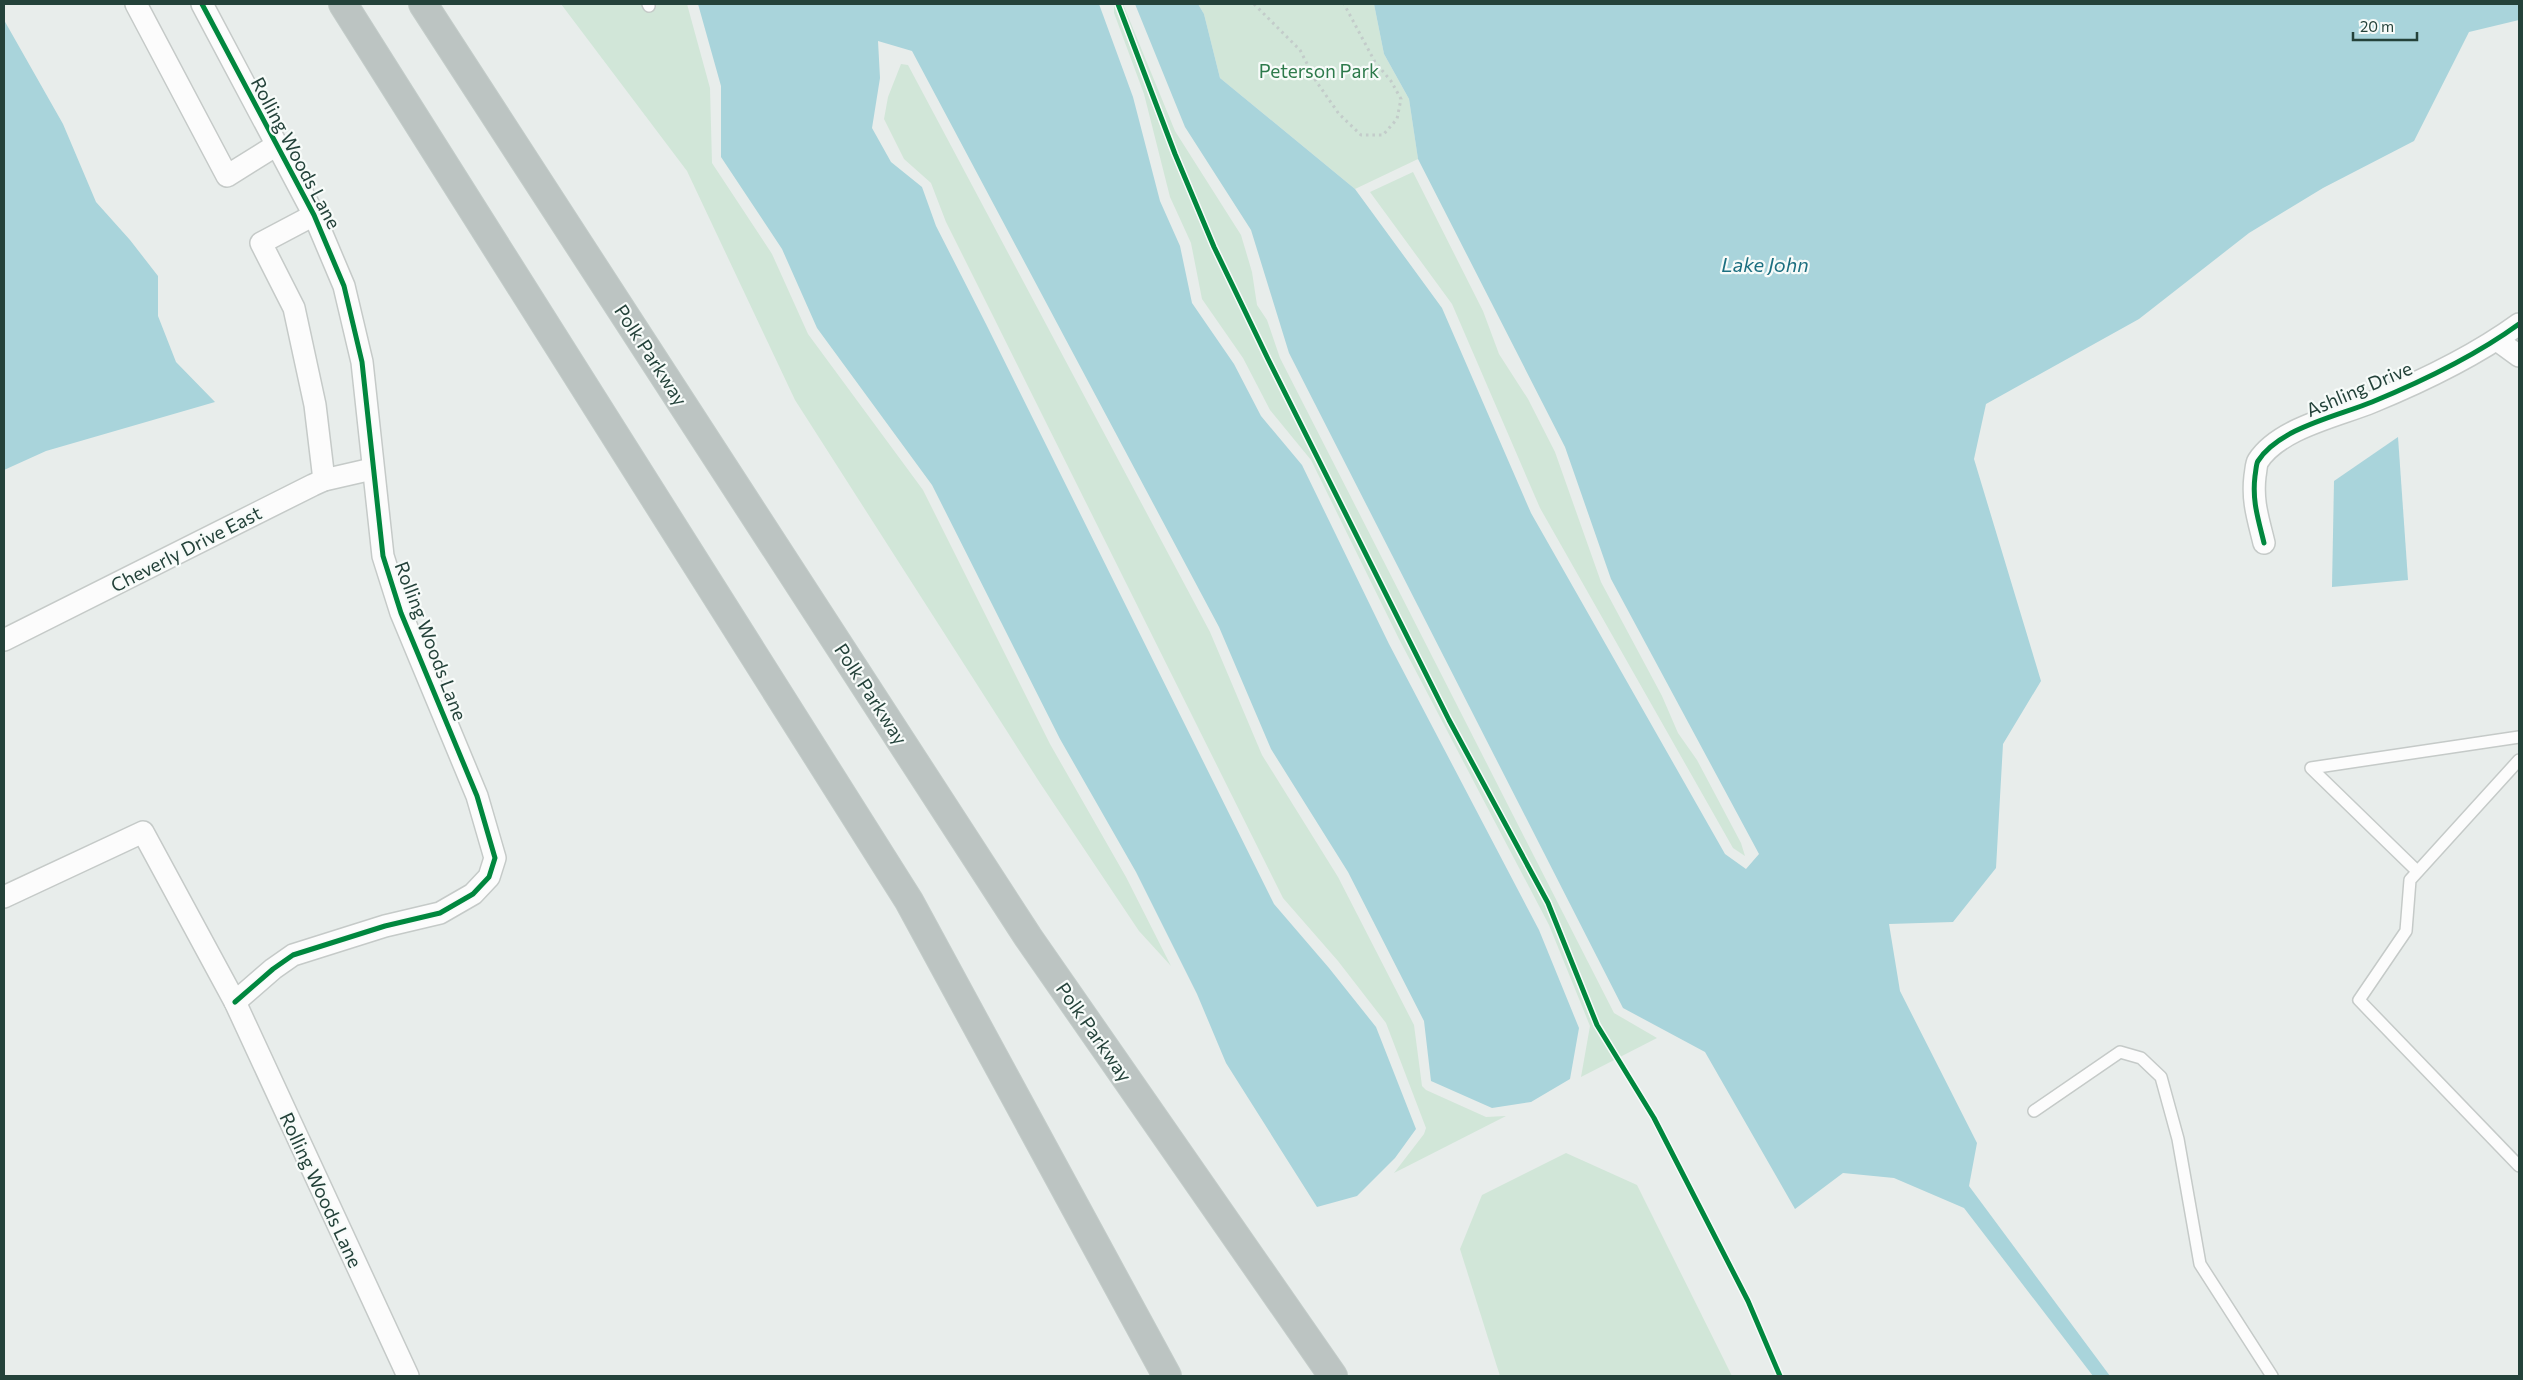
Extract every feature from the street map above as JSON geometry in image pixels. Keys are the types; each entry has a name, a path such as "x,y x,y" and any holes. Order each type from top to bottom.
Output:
{"highway":[{"path":"342,4 909,901 1167,1376"},
{"name":"Polk Parkway","path":"423,4 1028,937 1332,1376"}],"street":[{"name":"Rolling Woods Lane","path":"136,4 226,176 275,146"},
{"name":"Rolling Woods Lane","path":"202,4 275,146 314,215 344,286 354,322 366,388 372,469 384,556 401,613 477,796 495,858 489,878 473,894 440,913 385,926 293,955 273,969 235,1002"},
{"name":"Rolling Woods Lane","path":"314,215 261,243 294,308 315,405 324,480"},
{"name":"Ashling Drive","path":"2264,543 2252,496 2257,462 2278,441 2317,422 2371,402 2421,380 2497,340 2519,324"},
{"path":"2497,340 2519,356"},
{"name":"Cheverly Drive East","path":"4,640 324,480 372,469"},
{"name":"Rolling Woods Lane","path":"4,897 143,832 235,1002 408,1376"}],"lane":[{"path":"2414,875 2311,768 2519,737"},
{"path":"2519,761 2414,875 2406,931 2359,1000 2519,1166"},
{"path":"2034,1111 2120,1052 2141,1058 2161,1077 2178,1139 2200,1264 2272,1376"}],"path":[{"path":"1254,4 1300,50 1316,81 1339,114 1361,135 1383,135 1397,119 1401,99 1375,62 1344,4"}],"green space":[{"path":"561,4 687,4 710,88 712,163 772,254 808,334 923,490 1050,744 1126,877 1171,966 1139,931 1040,783 795,400 687,171"},
{"path":"1114,4 1123,4 1175,131 1241,235 1252,272 1257,305 1267,320 1280,358 1614,1013 1657,1038 1581,1077 1590,1026 1549,925 1399,639 1311,460 1270,410 1243,358 1202,299 1191,243 1170,197 1144,94 1114,13"},
{"name":"Peterson Park","path":"1198,4 1374,4 1384,54 1409,99 1418,159 1355,189 1220,78 1204,14"},
{"path":"901,64 908,65 1210,632 1262,755 1338,877 1414,1025 1422,1086 1426,1090 1486,1117 1506,1116 1394,1173 1424,1134 1426,1128 1386,1023 1338,961 1283,898 946,222 931,183 904,159 884,119 888,97"},
{"path":"1413,172 1483,311 1499,354 1528,399 1555,452 1601,582 1662,696 1678,733 1697,760 1741,843 1745,856 1733,848 1540,508 1452,304 1370,192"},
{"path":"1566,1153 1637,1185 1732,1376 1500,1376 1460,1249 1482,1195"}],"water":[{"path":"698,4 1099,4 1133,97 1160,201 1180,246 1192,303 1234,364 1261,416 1302,465 1389,644 1539,930 1579,1028 1570,1079 1531,1102 1492,1108 1431,1081 1424,1021 1348,872 1271,749 1219,627 912,51 878,41 880,78 872,128 891,162 922,187 936,226 1274,904 1376,1027 1416,1129 1395,1158 1357,1196 1317,1207 1226,1063 1197,994 1136,872 1060,739 932,485 817,328 782,249 721,157 721,86"},
{"name":"Lake John","path":"1135,4 1198,4 1204,14 1220,78 1355,189 1442,308 1531,513 1725,854 1746,869 1759,854 1611,579 1565,447 1418,159 1409,99 1384,54 1374,4 2519,4 2519,20 2469,32 2414,141 2323,188 2249,233 2139,319 1986,404 1974,459 2041,681 2003,744 1996,868 1953,922 1889,924 1900,991 1977,1143 1969,1186 2110,1376 2093,1376 1964,1208 1894,1178 1843,1173 1795,1209 1705,1052 1623,1008 1289,353 1251,230 1185,127"},
{"path":"4,20 63,124 96,202 130,240 158,276 158,316 176,362 215,402 46,451 4,470"},
{"path":"2398,437 2408,580 2332,587 2334,481"}],"cycle path":[{"path":"202,4 314,215 344,286 362,362 383,556 401,613 477,796 495,858 489,877 473,894 440,913 385,926 293,955 273,969 235,1002"},
{"path":"1118,4 1175,154 1214,247 1268,359 1449,720 1548,903 1597,1025 1654,1118 1748,1301 1780,1376"},
{"path":"2264,543 2256,510 2254,485 2257,462 2268,450 2280,440 2310,424 2372,402 2429,377 2485,347 2519,324"}]}
